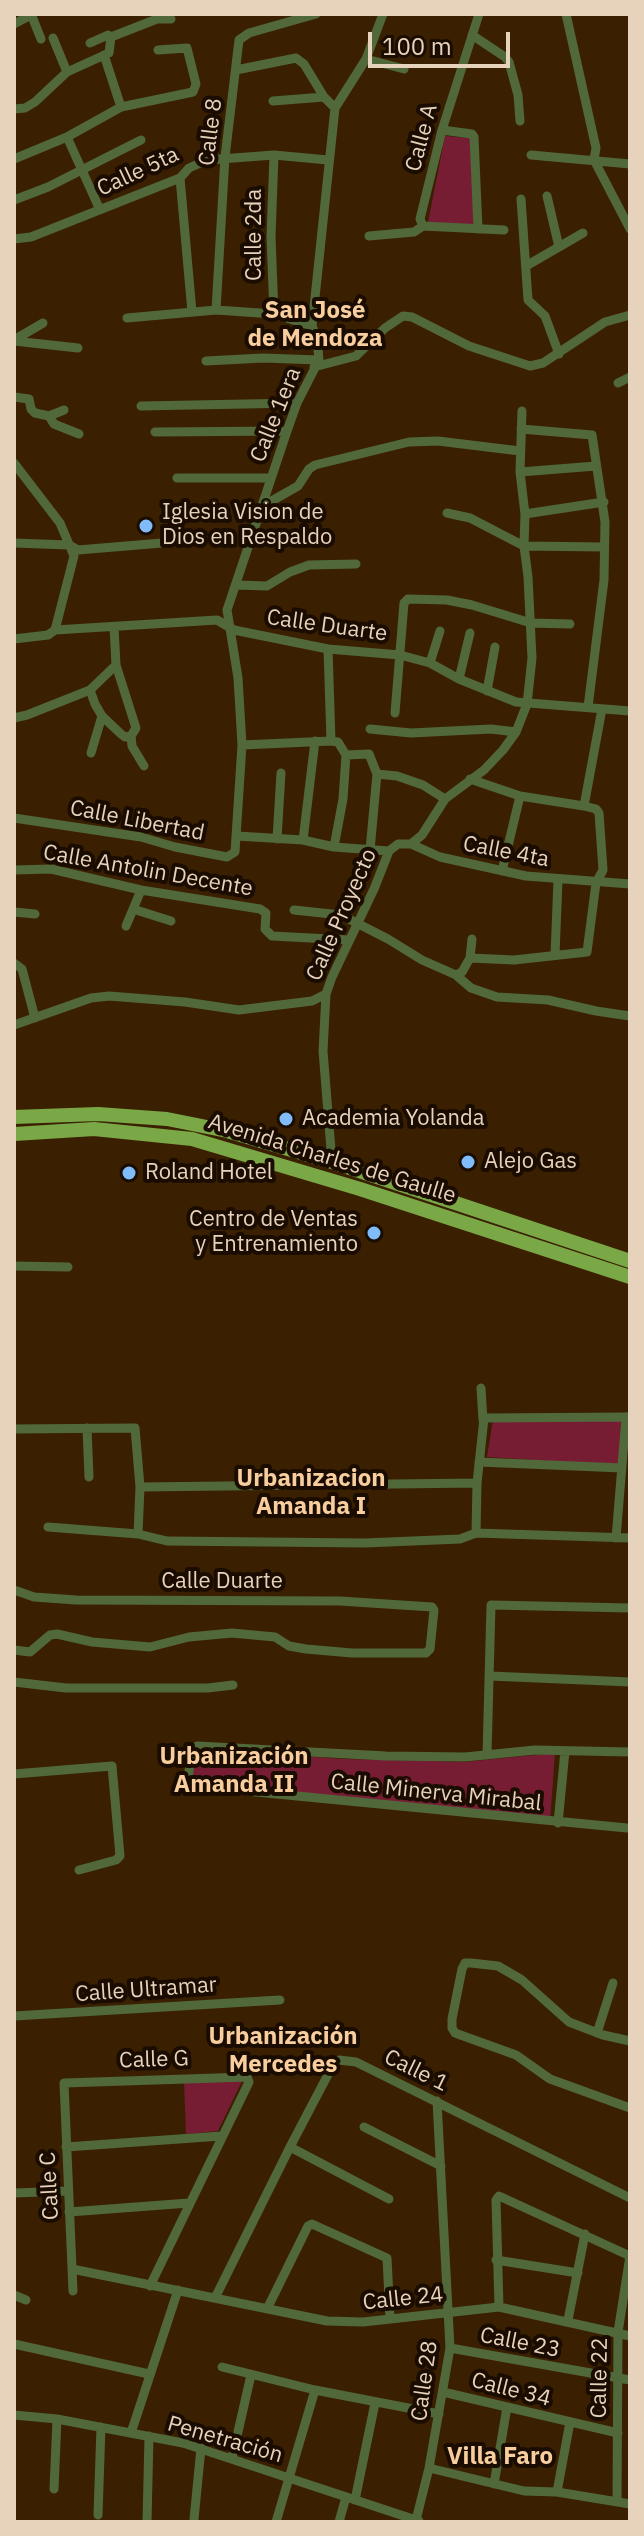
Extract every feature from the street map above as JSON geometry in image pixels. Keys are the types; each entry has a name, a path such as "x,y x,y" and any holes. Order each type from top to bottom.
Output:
{"main road":[{"name":"Avenida Charles de Gaulle","path":"14,1117 98,1114 167,1119 227,1131 448,1218 630,1277"},
{"name":"Avenida Charles de Gaulle","path":"14,1134 72,1129 137,1131 301,1162 332,1162 630,1261"},
{"path":"448,1218 452,1201"}],"street":[{"name":"Calle 8","path":"216,310 225,157 242,36 316,14"},
{"name":"Calle 1era","path":"237,836 242,745 238,678 227,610 297,403 316,364 317,338 312,326 335,108 366,59 383,14"},
{"name":"Calle A","path":"423,226 420,219 442,130 479,14"},
{"path":"566,14 596,148 594,160 630,229"},
{"path":"14,24 31,15 41,39"},
{"path":"90,43 157,19 171,19"},
{"path":"472,35 509,62 518,95 520,121"},
{"path":"111,37 107,54 121,107"},
{"path":"53,38 67,72"},
{"path":"14,159 67,137 121,107 193,92 196,84 187,48 158,50"},
{"path":"14,109 25,108 35,102 67,72 107,54"},
{"path":"236,70 296,58 304,64 324,97 335,108"},
{"path":"366,59 404,69"},
{"path":"273,101 324,97"},
{"path":"442,130 472,134 474,137 478,229"},
{"path":"67,137 100,210"},
{"path":"14,200 141,140"},
{"name":"Calle 5ta","path":"14,239 31,237 180,178 189,168 207,160 274,155 328,160"},
{"name":"Calle 2da","path":"274,155 271,237 274,314"},
{"path":"531,155 630,164"},
{"path":"180,178 192,312"},
{"path":"547,196 559,247"},
{"path":"521,199 528,300 545,316 559,354"},
{"path":"369,236 414,232 423,226 504,230"},
{"path":"526,266 583,233"},
{"path":"127,318 216,310 274,314 312,326"},
{"path":"206,361 263,358 316,364 356,356 385,328 403,316 412,317 469,346 530,366 559,354 605,322 630,315"},
{"path":"14,340 43,323"},
{"path":"14,340 78,348"},
{"path":"618,383 630,377"},
{"path":"14,397 29,399 31,409 49,416 54,424 79,434"},
{"path":"141,406 297,403"},
{"path":"49,416 64,410"},
{"name":"Calle Proyecto","path":"332,1162 323,1051 326,994 389,851 398,844 411,844 422,835 445,799 484,770 516,732 527,704 532,658 520,472 522,411"},
{"path":"521,429 592,435 604,502 604,580 588,707"},
{"path":"155,432 287,431"},
{"path":"261,507 298,486 315,465 414,441 520,451"},
{"path":"14,463 60,523 74,556 55,630"},
{"path":"520,472 596,466"},
{"path":"177,478 270,478"},
{"path":"525,514 604,502"},
{"path":"447,513 470,518 524,546 604,547"},
{"path":"14,543 69,545 78,550 186,541"},
{"path":"237,585 267,586 309,565 356,564"},
{"path":"395,713 404,603 408,599 447,600 531,623 570,624"},
{"name":"Calle Duarte","path":"14,639 48,635 55,630 217,620 234,630 328,649 400,655 430,663 487,691 527,704 630,711"},
{"path":"114,627 116,665 136,728 131,736 132,746 144,766"},
{"path":"430,663 440,631"},
{"path":"459,679 470,633"},
{"path":"487,691 495,647"},
{"path":"328,649 331,741"},
{"path":"14,718 90,690 116,665"},
{"path":"90,690 102,716 125,737 131,736"},
{"path":"584,806 602,709"},
{"path":"91,753 102,716"},
{"path":"370,729 411,733 491,729 516,732"},
{"path":"303,840 315,741"},
{"path":"242,745 338,742 346,755 343,799 334,847"},
{"path":"346,755 369,754 377,774 370,850"},
{"path":"277,839 281,773"},
{"path":"377,774 397,776 423,785 445,799"},
{"path":"470,779 520,796 596,809 599,813 603,870 596,883 586,954 514,960 470,958"},
{"path":"502,871 520,796"},
{"name":"Calle Libertad","path":"14,818 141,837 227,857 235,852 237,836"},
{"path":"237,836 303,840 334,847 389,851"},
{"name":"Calle 4ta","path":"411,844 440,857 502,871 558,880 630,884"},
{"name":"Calle Antolin Decente","path":"14,870 51,869 141,890 260,909 266,913 265,929 272,936 349,940"},
{"path":"555,955 558,880"},
{"path":"126,926 141,890"},
{"path":"133,909 171,921"},
{"path":"294,910 336,914 456,975 471,988 497,997 548,1000 630,1016"},
{"path":"14,912 35,914"},
{"path":"456,975 462,972 470,958 472,939"},
{"path":"14,963 22,969 35,1018"},
{"path":"14,1025 91,998 109,996 239,1010 301,1004 326,994"},
{"path":"14,1266 68,1267"},
{"path":"476,1533 477,1483 485,1418 481,1388"},
{"path":"485,1418 628,1417 616,1538"},
{"path":"87,1428 89,1477"},
{"path":"14,1429 135,1428 140,1487 138,1534"},
{"path":"479,1462 622,1468"},
{"path":"140,1487 477,1483"},
{"path":"48,1527 138,1534 167,1541 365,1543 460,1539 476,1533 630,1538"},
{"name":"Calle Duarte","path":"14,1590 34,1597 76,1600 340,1601 432,1607 434,1610 430,1649 426,1653 352,1653 289,1646 275,1637 232,1633 189,1637 150,1647 92,1642 57,1634 50,1635 30,1652 14,1650"},
{"path":"630,1608 491,1605 487,1755 630,1752"},
{"path":"490,1676 630,1682"},
{"path":"14,1682 66,1688 208,1688 233,1685"},
{"name":"Calle Minerva Mirabal","path":"487,1755 386,1756 197,1746 192,1749 188,1779 194,1786 627,1828"},
{"path":"558,1823 565,1751"},
{"path":"14,1774 112,1766 120,1856 116,1860 79,1870"},
{"path":"630,2041 569,2022 522,1980 498,1966 465,1963 452,2028 455,2033 516,2055 550,2079 630,2108"},
{"path":"597,2033 613,1983"},
{"name":"Calle Ultramar","path":"14,2016 280,2000"},
{"name":"Calle 1","path":"215,2298 290,2147 333,2065 339,2060 356,2062 630,2198"},
{"name":"Calle G","path":"67,2081 242,2075 249,2082 221,2136"},
{"name":"Calle C","path":"67,2081 63,2086 73,2291"},
{"name":"Calle 28","path":"418,2521 450,2348 437,2101"},
{"path":"364,2127 441,2166"},
{"path":"66,2147 221,2136 150,2286"},
{"path":"290,2147 389,2199"},
{"path":"14,2193 68,2191"},
{"path":"499,2307 496,2200 503,2197 630,2256"},
{"path":"69,2212 189,2203"},
{"path":"267,2309 308,2226 312,2224 387,2258 390,2318"},
{"path":"568,2320 585,2234"},
{"name":"Calle 22","path":"617,2502 618,2332 630,2256"},
{"path":"496,2260 578,2273"},
{"name":"Calle 24","path":"72,2269 346,2323 499,2307 630,2336"},
{"path":"131,2433 178,2290"},
{"path":"14,2295 26,2300"},
{"path":"14,2344 149,2374"},
{"name":"Calle 23","path":"450,2348 616,2380 630,2380"},
{"path":"222,2367 375,2403 439,2414"},
{"path":"232,2458 251,2375"},
{"path":"276,2522 315,2390"},
{"name":"Calle 34","path":"443,2392 618,2433"},
{"path":"339,2522 351,2498 375,2403"},
{"path":"494,2484 507,2407"},
{"name":"Penetración","path":"14,2415 57,2419 201,2448 351,2498 397,2518 418,2521"},
{"path":"54,2489 57,2419"},
{"path":"557,2492 570,2422"},
{"path":"98,2515 101,2427"},
{"path":"147,2522 149,2436"},
{"path":"194,2519 201,2448"},
{"path":"429,2468 524,2491 557,2492 630,2504"}],"shaded area":[{"path":"445,136 470,138 474,225 428,222"},
{"path":"493,1420 621,1420 618,1465 487,1457"},
{"path":"196,1749 344,1759 465,1762 555,1753 550,1821 191,1782"},
{"path":"243,2079 218,2131 186,2134 184,2080"}],"place":[{"name":"Iglesia Vision de Dios en Respaldo","path":"146,526"},
{"name":"Academia Yolanda","path":"286,1119"},
{"name":"Alejo Gas","path":"468,1162"},
{"name":"Roland Hotel","path":"129,1173"},
{"name":"Centro de Ventas y Entrenamiento","path":"374,1233"}],"district":[{"name":"San José de Mendoza","path":"315,325"},
{"name":"Urbanizacion Amanda I","path":"311,1493"},
{"name":"Urbanización Amanda II","path":"234,1771"},
{"name":"Urbanización Mercedes","path":"283,2051"},
{"name":"Villa Faro","path":"500,2457"}]}
